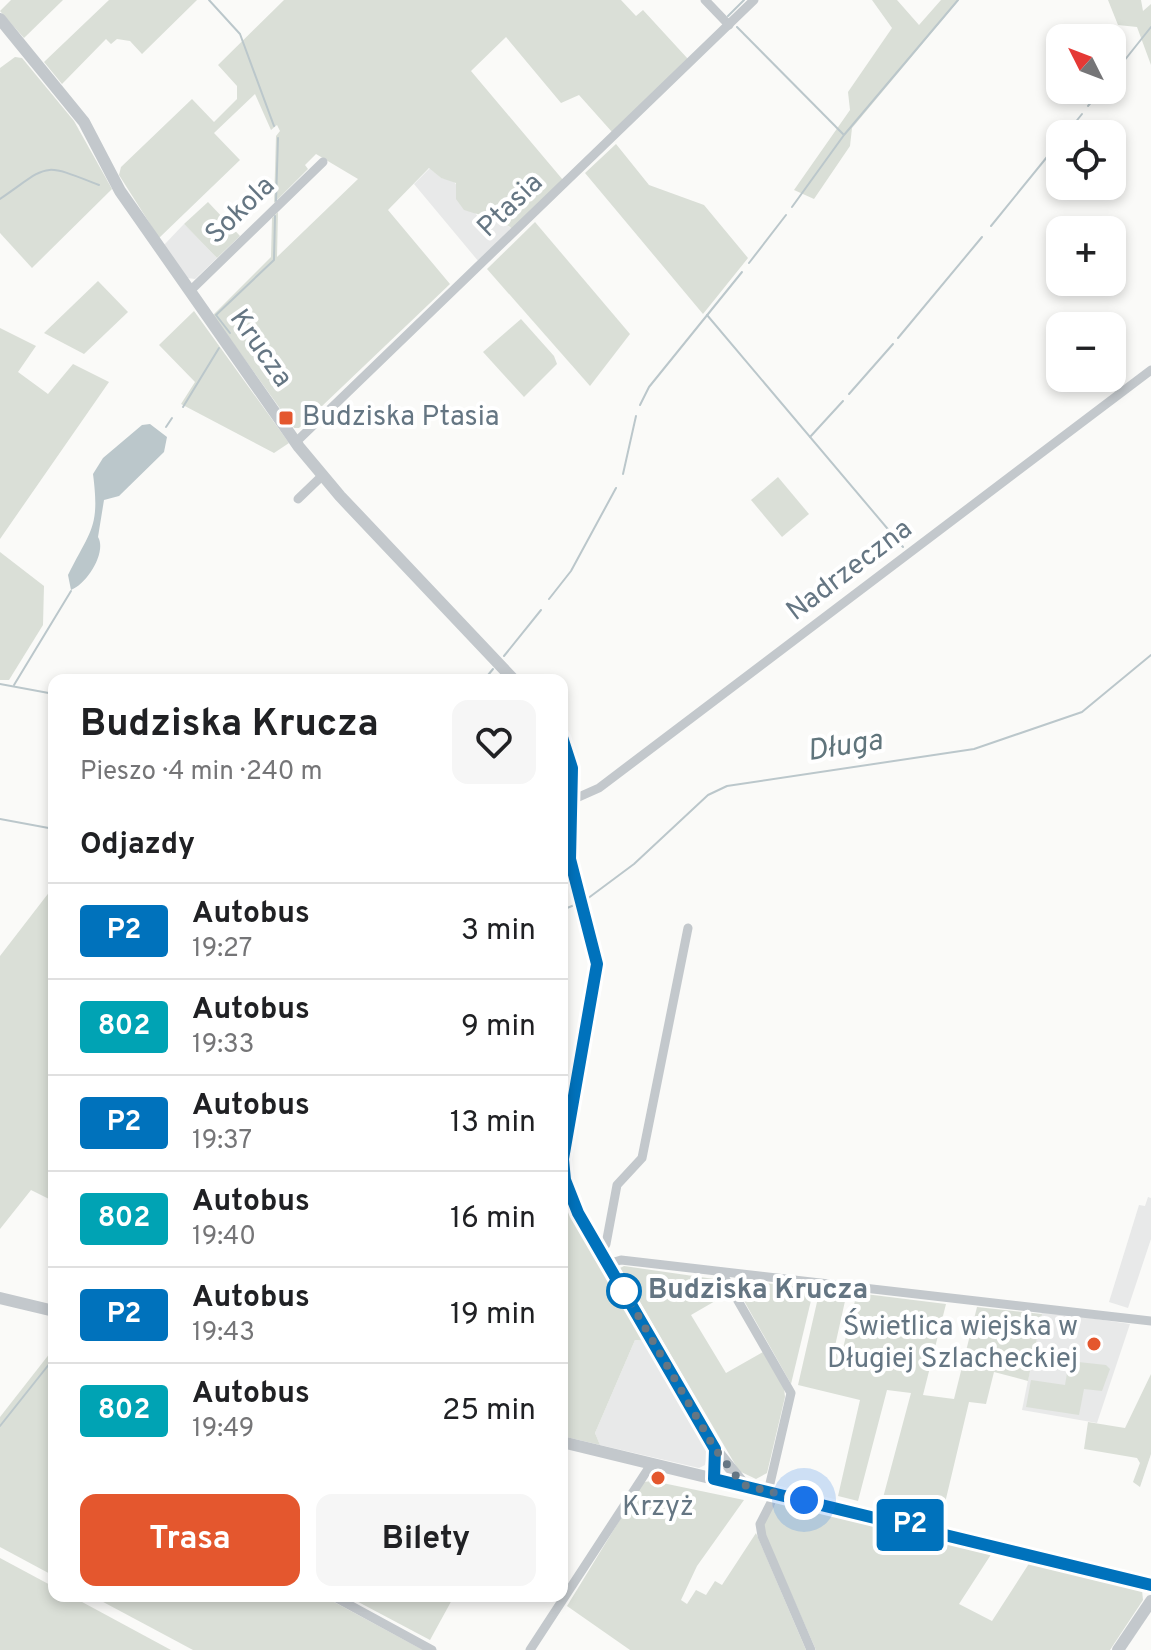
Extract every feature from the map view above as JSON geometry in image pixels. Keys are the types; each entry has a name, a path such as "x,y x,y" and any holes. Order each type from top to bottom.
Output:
{"street":[{"path":"705,0 729,25"},
{"name":"Ptasia","path":"296,442 754,0"},
{"name":"Krucza","path":"0,19 84,122 120,191 296,442 508,674"},
{"name":"Sokola","path":"190,291 323,162"},
{"name":"Nadrzeczna","path":"572,800 611,779 1151,370"},
{"path":"298,499 323,475"},
{"path":"568,754 572,800 570,859 596,969 568,1123"},
{"path":"601,1252 606,1244 617,1185 642,1158 688,928"},
{"path":"568,1188 573,1204 719,1454 744,1485"},
{"path":"608,1264 621,1260 1151,1321"},
{"path":"722,1273 791,1393 772,1492 760,1524 762,1536 811,1650"},
{"path":"0,1298 48,1310"},
{"path":"568,1443 1151,1585"},
{"path":"714,1479 719,1454"},
{"path":"568,1592 652,1463"},
{"path":"1118,1650 1151,1601"},
{"path":"344,1602 432,1650"},
{"path":"530,1650 561,1602"}],"shaded area":[{"path":"11,0 63,0 24,38 0,11"},
{"path":"109,0 197,0 142,54 130,41 117,39 111,44 106,39 62,84 44,62"},
{"path":"284,0 621,0 636,16 643,10 688,59 612,132 579,95 561,103 506,37 471,71 563,180 512,229 464,210 456,199 456,183 441,178 429,168 388,210 450,284 299,428 294,428 213,315 271,257 272,218 278,212 277,257 358,179 316,154 305,165 308,169 274,203 276,136 280,131 277,125 271,130 255,94 214,133 240,160 159,238 119,175 121,167 192,99 214,122 237,99 237,86 218,65"},
{"path":"872,0 897,0 919,25 941,0 959,0 852,128 850,146 814,199 794,190 850,110 848,92 892,28"},
{"path":"1108,0 1141,0 1143,11 1151,4 1151,65 1137,27 1118,24"},
{"path":"15,57 22,58 74,121 112,189 32,268 0,233 0,68"},
{"path":"616,144 649,185 704,205 748,258 703,314 585,173"},
{"path":"430,168 441,178 453,180 478,217 501,221 512,229 479,262 414,184"},
{"path":"208,202 240,236 217,258 184,224"},
{"path":"535,222 630,334 590,386 487,269"},
{"path":"184,224 217,258 195,279 187,278 164,245"},
{"path":"98,281 128,312 84,354 44,333"},
{"path":"194,311 289,443 274,453 181,404 195,382 159,345"},
{"path":"521,319 554,356 557,364 524,397 483,352"},
{"path":"0,328 36,346 18,372 48,394 73,364 109,382 0,539"},
{"path":"150,424 167,437 164,452 119,496 104,500 98,559 83,581 71,590 68,575 88,537 94,518 93,474 103,458 142,425"},
{"path":"778,477 809,514 782,537 751,500"},
{"path":"0,552 44,586 43,625 9,680 0,680"},
{"path":"48,894 48,1198 31,1190 0,1229 0,956"},
{"path":"1148,1197 1151,1198 1151,1239 1128,1308 1109,1302 1139,1205 1145,1206"},
{"path":"568,1205 646,1341 635,1340 595,1433 600,1445 568,1437"},
{"path":"624,1266 721,1280 729,1293 691,1315 726,1373 763,1352 784,1388 785,1397 767,1473 756,1479 739,1471 620,1268"},
{"path":"736,1280 814,1288 791,1384 734,1283"},
{"path":"820,1289 847,1292 835,1346 843,1348 857,1293 946,1304 923,1395 954,1399 977,1307 1042,1314 1028,1381 994,1372 986,1404 969,1402 940,1524 880,1509 911,1393 887,1390 858,1501 838,1496 860,1400 798,1385"},
{"path":"1042,1311 1130,1324 1097,1423 1022,1410"},
{"path":"635,1340 646,1341 709,1449 705,1465 699,1468 600,1445 595,1433"},
{"path":"48,1356 48,1573 0,1547 0,1417"},
{"path":"1069,1361 1106,1365 1110,1369 1102,1391 1084,1389 1079,1415 1026,1407 1031,1380 1065,1385"},
{"path":"1151,1374 1151,1454 1140,1487 1133,1482 1140,1463 1137,1458 1084,1449 1088,1422 1125,1428"},
{"path":"653,1481 744,1500 697,1566 681,1600 687,1604 696,1590 706,1595 715,1581 722,1585 756,1533 806,1650 630,1650 567,1606 643,1482"},
{"path":"777,1502 992,1553 959,1604 992,1621 1030,1562 1142,1590 1143,1600 1110,1650 816,1650 763,1530 762,1523"},
{"path":"0,1558 48,1584 48,1602 82,1602 171,1650 0,1650"},
{"path":"103,1602 334,1602 423,1650 193,1650"},
{"path":"358,1602 451,1602 430,1640"}],"waterway":[{"path":"209,0 240,34 274,126"},
{"path":"728,16 744,0"},
{"path":"792,207 844,135 958,0"},
{"path":"737,27 843,134"},
{"path":"1126,58 1151,27"},
{"path":"1077,120 1082,114"},
{"path":"276,201 278,138"},
{"path":"991,226 1046,158"},
{"path":"0,199 46,170 66,173 99,185"},
{"path":"749,263 786,215"},
{"path":"230,333 216,315 274,260 275,216"},
{"path":"898,338 982,237"},
{"path":"640,405 649,387 742,272"},
{"path":"707,315 903,547"},
{"path":"849,394 893,344"},
{"path":"183,407 219,348"},
{"path":"810,437 843,401"},
{"path":"623,474 636,416"},
{"path":"166,427 172,418"},
{"path":"549,599 571,571 616,488"},
{"path":"14,685 71,591"},
{"path":"504,656 541,610"},
{"name":"Długa","path":"587,899 634,864 708,795 727,786 974,749 1082,712 1151,655"},
{"path":"489,674 493,669"},
{"path":"0,684 48,693"},
{"name":"Długa","path":"0,819 48,828"},
{"name":"Długa","path":"568,908 577,904"},
{"path":"0,1426 48,1366"}],"bus line":[{"name":"P2","path":"568,749 572,768 570,859 597,964 568,1124"},
{"name":"P2","path":"568,1189 578,1213 715,1449 711,1472 714,1479 1151,1585"}],"place":[{"name":"Budziska Ptasia","path":"286,418"},
{"name":"Budziska Krucza","path":"624,1291"},
{"name":"Świetlica wiejska w Długiej Szlacheckiej","path":"1094,1344"},
{"name":"Krzyż","path":"658,1478"}],"route":[{"path":"624,1291 715,1449 740,1481 744,1485 804,1500"}]}
